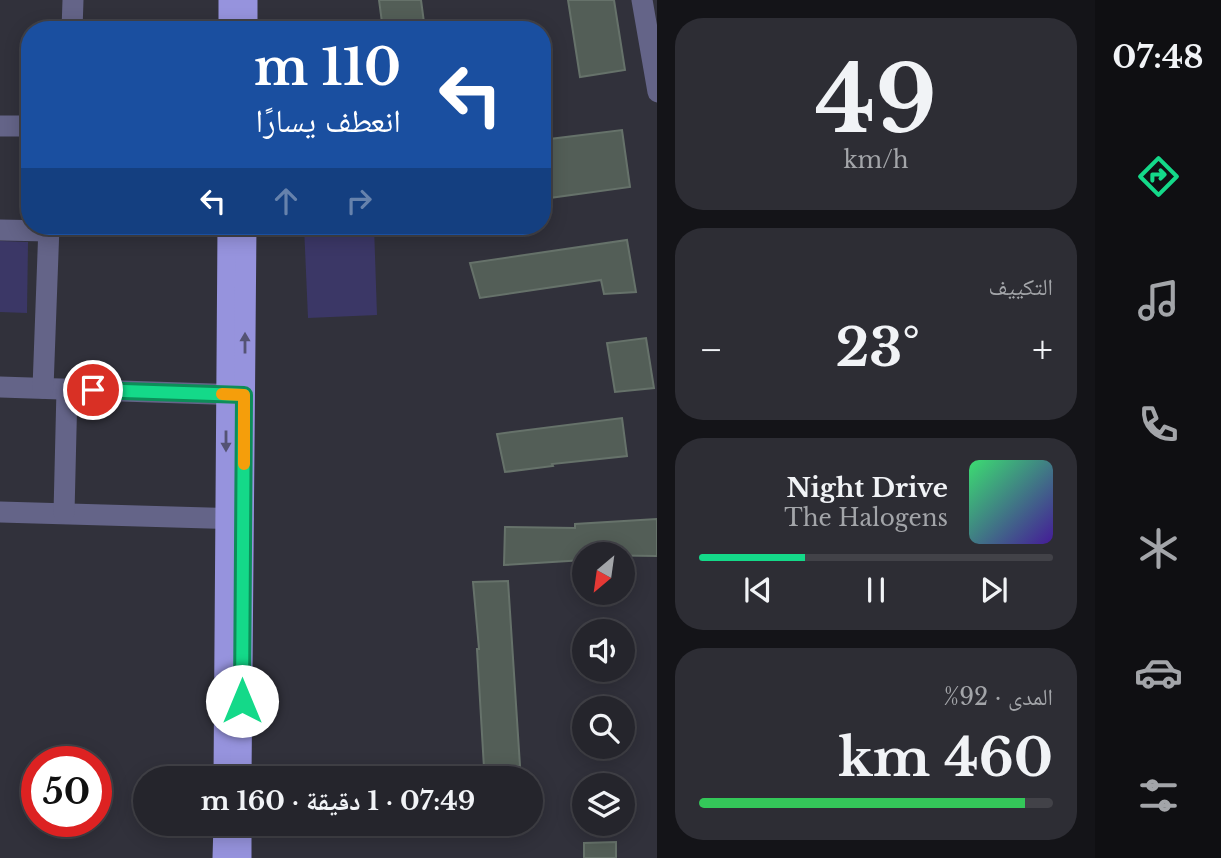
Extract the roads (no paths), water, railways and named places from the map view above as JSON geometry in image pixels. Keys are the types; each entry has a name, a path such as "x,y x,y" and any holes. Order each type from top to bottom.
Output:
{"main road":[{"path":"229,0 229,21"},
{"path":"247,0 247,21"},
{"path":"224,766 234,519 235,395 228,235"},
{"path":"235,395 245,235"},
{"path":"234,519 241,766"},
{"path":"223,858 224,836"},
{"path":"241,836 241,858"}],"street":[{"path":"72,21 73,0"},
{"path":"642,0 657,92"},
{"path":"0,126 21,126"},
{"path":"0,230 21,230"},
{"path":"43,388 49,235"},
{"path":"0,387 235,395"},
{"path":"64,513 67,389"},
{"path":"0,512 234,519"}]}
